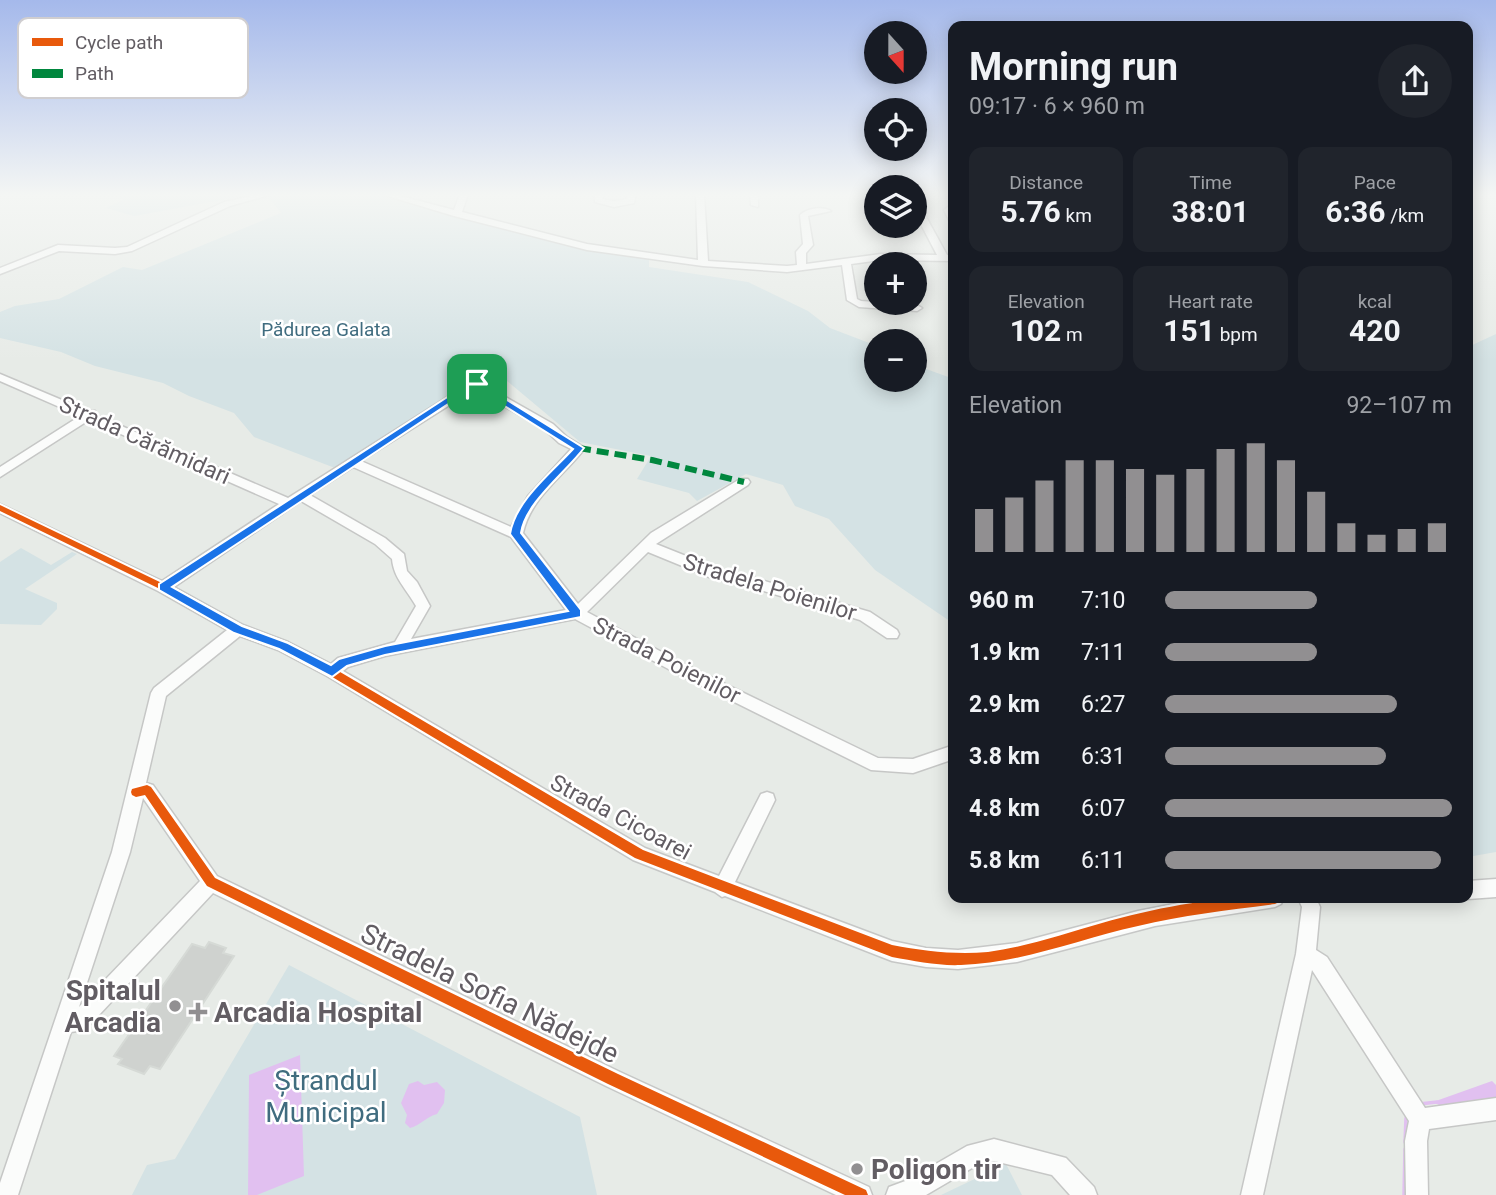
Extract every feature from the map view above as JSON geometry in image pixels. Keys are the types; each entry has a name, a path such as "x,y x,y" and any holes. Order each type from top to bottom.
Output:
{"street":[{"path":"0,271 54,250"},
{"path":"92,250 124,250"},
{"path":"612,250 703,263 766,268 802,267 881,257 948,257"},
{"path":"702,250 703,263"},
{"path":"802,267 803,250"},
{"path":"939,250 943,257"},
{"path":"846,261 852,300 864,304"},
{"name":"Strada Cărămidari","path":"0,377 296,500 380,541 399,557 400,573 412,586 423,606 403,640 402,647"},
{"path":"163,587 472,384 477,384 579,448 526,507 517,524 516,534"},
{"path":"0,473 91,414"},
{"path":"352,462 516,534 577,614"},
{"name":"Stradela Poienilor","path":"577,614 645,545 744,482"},
{"name":"Strada Cicoarei","path":"0,508 163,587 238,629 284,646 332,671 639,854 892,951 916,958 968,961 1017,954 1138,920 1244,903"},
{"name":"Stradela Poienilor","path":"645,545 719,575 865,616 892,634"},
{"name":"Strada Poienilor","path":"332,671 343,662 402,647 577,614 679,668 877,765 913,766 948,754"},
{"path":"7,1195 121,852 159,693 238,629"},
{"name":"Stradela Sofia Nădejde","path":"136,792 147,790 211,882 612,1079 861,1195"},
{"path":"722,888 768,800"},
{"path":"65,1022 78,1023 211,882"},
{"path":"1473,890 1496,888"},
{"path":"1252,1195 1306,954 1309,903"},
{"path":"1306,954 1320,964 1420,1119 1416,1141 1417,1195"},
{"path":"1420,1119 1496,1109"},
{"path":"897,1195 913,1190 975,1154 994,1150 1058,1166 1086,1195"}],"green space":[{"name":"Pădurea Galata","path":"191,250 601,250 649,259 649,267 748,282 808,311 830,328 864,341 864,392 927,392 927,369 948,377 948,620 875,570 829,519 795,506 783,485 746,474 697,501 689,493 637,479 651,456 580,442 501,376 475,376 362,455 335,468 254,437 234,413 163,383 95,366 61,352 0,338 0,312 15,306 59,299 123,267 142,270"},
{"path":"1496,334 1496,852 1473,856 1473,345"},
{"path":"21,548 51,565 72,552 77,554 25,589 57,603 57,609 41,625 0,624 0,562"},
{"name":"Ștrandul Municipal","path":"289,965 580,1117 597,1195 132,1195 147,1165 175,1159"},
{"path":"1006,1164 1022,1195 941,1195"}],"shaded area":[{"path":"300,1055 304,1176 257,1195 248,1195 249,1075"},
{"path":"418,1081 424,1085 437,1082 445,1090 444,1103 437,1114 410,1128 405,1123 407,1115 401,1103 409,1084"},
{"path":"1492,1081 1496,1085 1496,1102 1453,1112 1433,1102"}],"building":[{"name":"Spitalul Arcadia","path":"209,942 226,948 223,953 234,956 160,1069 150,1066 144,1074 118,1064 122,1059 114,1056 192,944 205,948"}],"waterway":[{"path":"1419,1104 1437,1102"},
{"path":"1405,1142 1406,1118"},
{"path":"1404,1195 1405,1149"}],"marked path":[{"path":"579,448 652,460 744,482"}],"cycle path":[{"path":"0,508 163,587 238,629 283,646 332,672 639,854 892,951 926,958 958,960 988,957 1155,916 1240,903"},
{"path":"136,792 147,790 211,882 613,1079 861,1195"}],"place":[{"name":"Spitalul Arcadia","path":"175,1006"},
{"name":"Arcadia Hospital","path":"198,1012"},
{"name":"Poligon tir","path":"857,1169"}],"route":[{"path":"472,384 477,384 550,427 563,440 579,448 526,507 517,524 516,534 577,614 385,650 343,662 332,671 284,646 238,629 163,587 377,445 472,384"}]}
